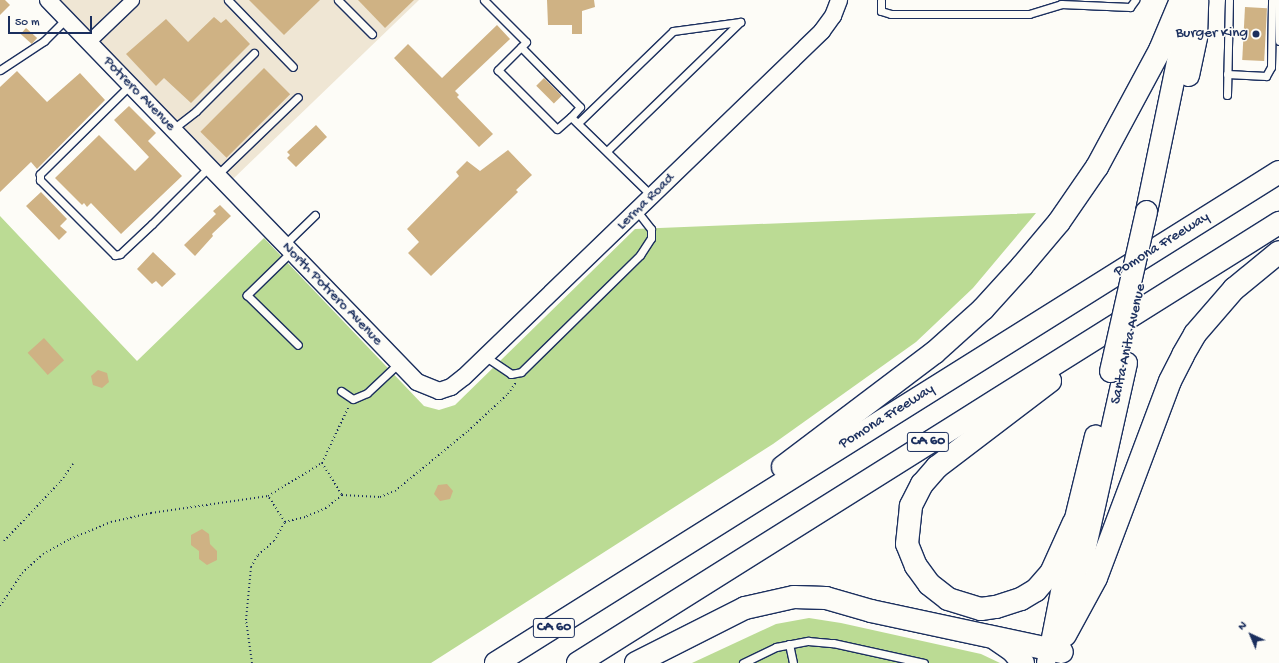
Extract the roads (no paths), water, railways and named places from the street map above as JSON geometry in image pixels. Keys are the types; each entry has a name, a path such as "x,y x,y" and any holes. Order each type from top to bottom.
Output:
{"highway":[{"path":"611,592 896,385 983,309 1059,222 1097,167 1160,50 1182,0"},
{"path":"1154,251 1279,155"},
{"name":"Pomona Freeway","path":"496,663 1279,172"},
{"name":"CA 60","path":"578,663 1279,223"},
{"path":"636,663 745,608 794,597 826,598 871,611 1056,652 1096,578 1170,381 1183,355 1195,334 1234,289 1279,252"},
{"path":"1074,522 1050,573 1036,590 1021,599 996,607 981,609 948,599 929,584 916,566 907,544 911,506 922,484 937,467 1154,301"},
{"path":"993,637 1012,650 1024,663"}],"main road":[{"name":"Santa Anita Avenue","path":"1153,207 1179,52 1182,0"},
{"name":"Santa Anita Avenue","path":"1056,652 1153,207 1196,36 1197,0"},
{"name":"Santa Anita Avenue","path":"1056,652 1074,522 1118,367"}],"street":[{"name":"Potrero Avenue","path":"48,0 230,189"},
{"path":"88,42 132,0"},
{"name":"Lerma Road","path":"439,391 451,388 486,357 822,31 833,16 839,0"},
{"name":"North Potrero Avenue","path":"230,189 418,382 439,391"}],"lane":[{"path":"228,0 293,67"},
{"path":"338,0 372,34"},
{"path":"484,0 526,42 521,47 498,70 557,129 580,107 521,47"},
{"path":"881,0 881,11 891,14 1029,14 1061,2 1130,7 1135,0"},
{"path":"1227,95 1229,0"},
{"path":"1227,74 1266,76 1271,67 1272,0"},
{"path":"1278,0 1279,41"},
{"path":"0,70 44,41 66,19"},
{"path":"578,124 673,31 740,22 606,151"},
{"path":"173,130 196,111 254,53"},
{"path":"130,85 40,174 40,180 115,255 120,254 152,224 298,98"},
{"path":"571,117 652,196"},
{"path":"486,357 511,374 521,372 640,255 652,238 651,229 637,211"},
{"path":"298,345 247,295 288,249 315,215"},
{"path":"341,391 353,399 367,392 399,363"},
{"path":"744,663 776,647 808,641 833,643 924,663"},
{"path":"789,644 793,663"}],"place":[{"name":"Burger King","path":"1256,34"}]}
